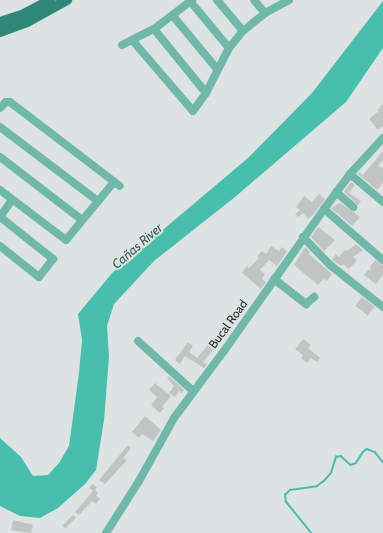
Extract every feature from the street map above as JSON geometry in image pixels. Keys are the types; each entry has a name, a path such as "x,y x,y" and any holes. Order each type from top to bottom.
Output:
{"main road":[{"path":"0,22 24,14 50,0"},
{"path":"0,32 27,22 67,0"}],"street":[{"path":"218,0 243,32"},
{"path":"254,0 265,13"},
{"path":"133,40 193,111 206,93 229,48 243,32 265,13 289,0"},
{"path":"122,45 154,29 191,1 229,48"},
{"path":"173,16 217,69"},
{"path":"154,29 206,93"},
{"path":"0,108 6,102 10,102 117,184 98,201 66,240 0,190"},
{"path":"0,127 98,201"},
{"path":"383,129 383,138"},
{"name":"Bucal Road","path":"106,533 139,481 174,418 324,208 350,174 383,138"},
{"path":"0,157 82,220"},
{"path":"350,174 383,202"},
{"path":"336,192 353,207"},
{"path":"0,246 39,277 53,259 0,217 12,200"},
{"path":"324,208 383,260"},
{"path":"303,237 330,265 383,307"},
{"path":"274,279 306,304 314,297"},
{"path":"138,342 193,391"}],"shaded area":[{"path":"383,1 383,48 346,102 235,197 154,261 114,304 107,326 109,357 104,420 96,470 85,484 58,508 40,518 20,516 0,506 0,438 21,457 33,476 48,475 59,463 69,446 82,340 78,314 113,272 248,158 312,93"}],"building":[{"path":"383,104 383,126 378,130 369,119 379,111 377,110"},
{"path":"383,151 383,160 378,166 383,168 383,183 377,190 358,174 359,172 363,175"},
{"path":"351,182 355,185 349,193 361,201 358,205 344,192"},
{"path":"319,194 325,199 314,214 308,219 303,213 298,217 295,214 300,210 296,207 304,196 312,202"},
{"path":"340,203 360,217 352,226 331,208"},
{"path":"318,227 335,240 324,251 311,237"},
{"path":"356,244 363,250 353,257 357,260 349,269 343,264 341,266 332,260 336,254 339,257 345,250 347,251"},
{"path":"271,246 279,251 282,247 287,251 277,266 269,260 260,270 265,274 262,279 266,282 261,289 242,273 247,266 249,268 259,258 257,256 262,251 266,254"},
{"path":"305,247 310,252 309,254 332,274 327,281 323,279 318,285 294,265"},
{"path":"375,260 383,265 383,275 376,284 364,275 369,269 371,271 370,267"},
{"path":"362,297 375,307 368,316 355,306"},
{"path":"216,338 218,340 215,344 217,345 203,362 207,365 204,368 185,356 180,364 175,360 188,342 193,346 189,352 197,358 211,341 213,342"},
{"path":"303,339 311,345 308,348 320,358 317,362 311,358 307,363 301,358 303,355 295,349"},
{"path":"169,376 184,390 182,393 179,391 175,397 169,393 174,386 167,378"},
{"path":"155,383 171,396 162,407 164,408 160,413 151,405 157,397 149,390"},
{"path":"145,416 161,430 153,441 142,434 139,438 132,432"},
{"path":"128,445 131,448 123,458 127,460 105,484 99,480"},
{"path":"92,484 97,487 95,490 98,493 96,495 100,499 96,504 92,501 79,515 75,512 93,491 89,488"},
{"path":"73,515 76,518 65,528 62,526"},
{"path":"13,520 33,525 31,533 11,530"}],"waterway":[{"path":"311,533 286,502 285,495 290,490 317,486 324,481 331,473 336,457 341,456 351,465 356,463 363,452 367,449 375,452 383,462"}],"water label":[{"name":"Cañas River","path":"137,246"}]}
